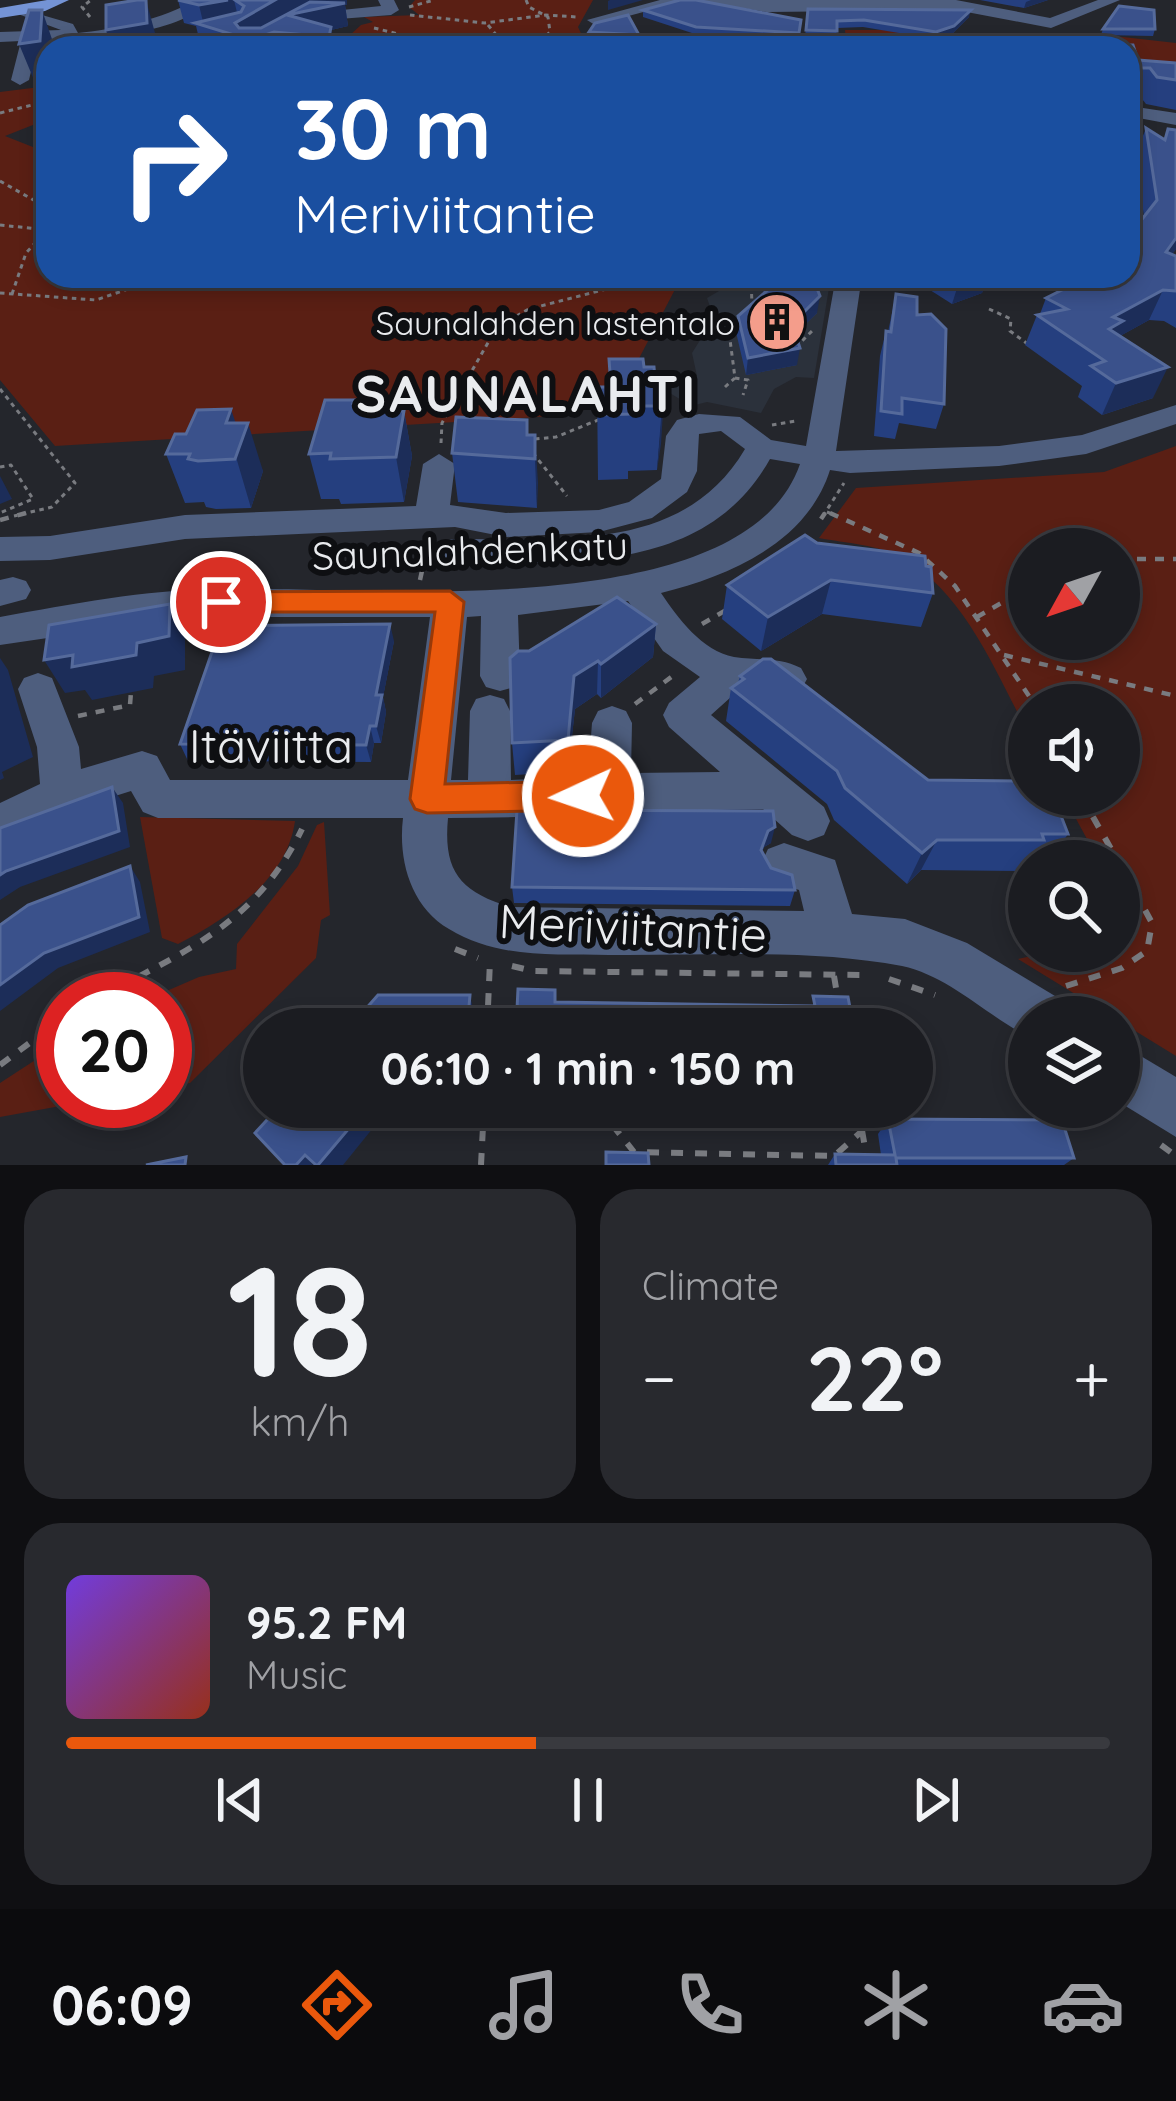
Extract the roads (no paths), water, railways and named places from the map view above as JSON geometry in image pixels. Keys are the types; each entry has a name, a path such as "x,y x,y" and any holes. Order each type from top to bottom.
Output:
{"main road":[{"path":"0,13 56,2"}],"street":[{"path":"25,11 85,30 158,20 186,13 206,0"},
{"path":"299,0 309,17"},
{"path":"595,20 680,0"},
{"path":"699,0 767,7 956,5 1052,23 1112,0"},
{"path":"56,2 53,11 85,30"},
{"path":"264,36 309,17 389,5"},
{"path":"178,32 205,36"},
{"path":"0,38 27,48"},
{"path":"0,61 36,45"},
{"path":"20,80 27,48"},
{"path":"1140,114 1176,119"},
{"path":"1140,142 1176,147"},
{"name":"Saunalahdenkatu","path":"0,631 158,604 433,593 563,598 640,590 710,567 759,541 801,500 819,458 847,288"},
{"path":"0,549 50,548 185,527 455,516 506,525 587,522 640,510 664,497 681,471 681,436 688,428 724,421 748,424 819,458 859,463 1086,444 1176,414"},
{"path":"438,557 592,547 670,533 723,502 747,475 748,424"},
{"path":"430,518 446,447"},
{"path":"640,590 656,620 698,657 732,673 778,672 812,699"},
{"name":"Meriviitantie","path":"433,593 422,850 430,881 466,918 511,930 834,956 905,943 950,960 1009,996"},
{"path":"493,798 487,764 499,599"},
{"path":"732,673 683,715 808,821"},
{"path":"44,706 58,747 62,794"},
{"path":"609,792 626,711"},
{"name":"Itäviitta","path":"0,825 62,794 142,770 158,799 427,799"},
{"path":"427,799 774,790"},
{"path":"784,864 820,875 834,956"},
{"path":"1140,1085 1176,1110"}],"place":[{"name":"Saunalahden lastentalo","path":"777,322"}],"district":[{"name":"SAUNALAHTI","path":"527,393"}]}
